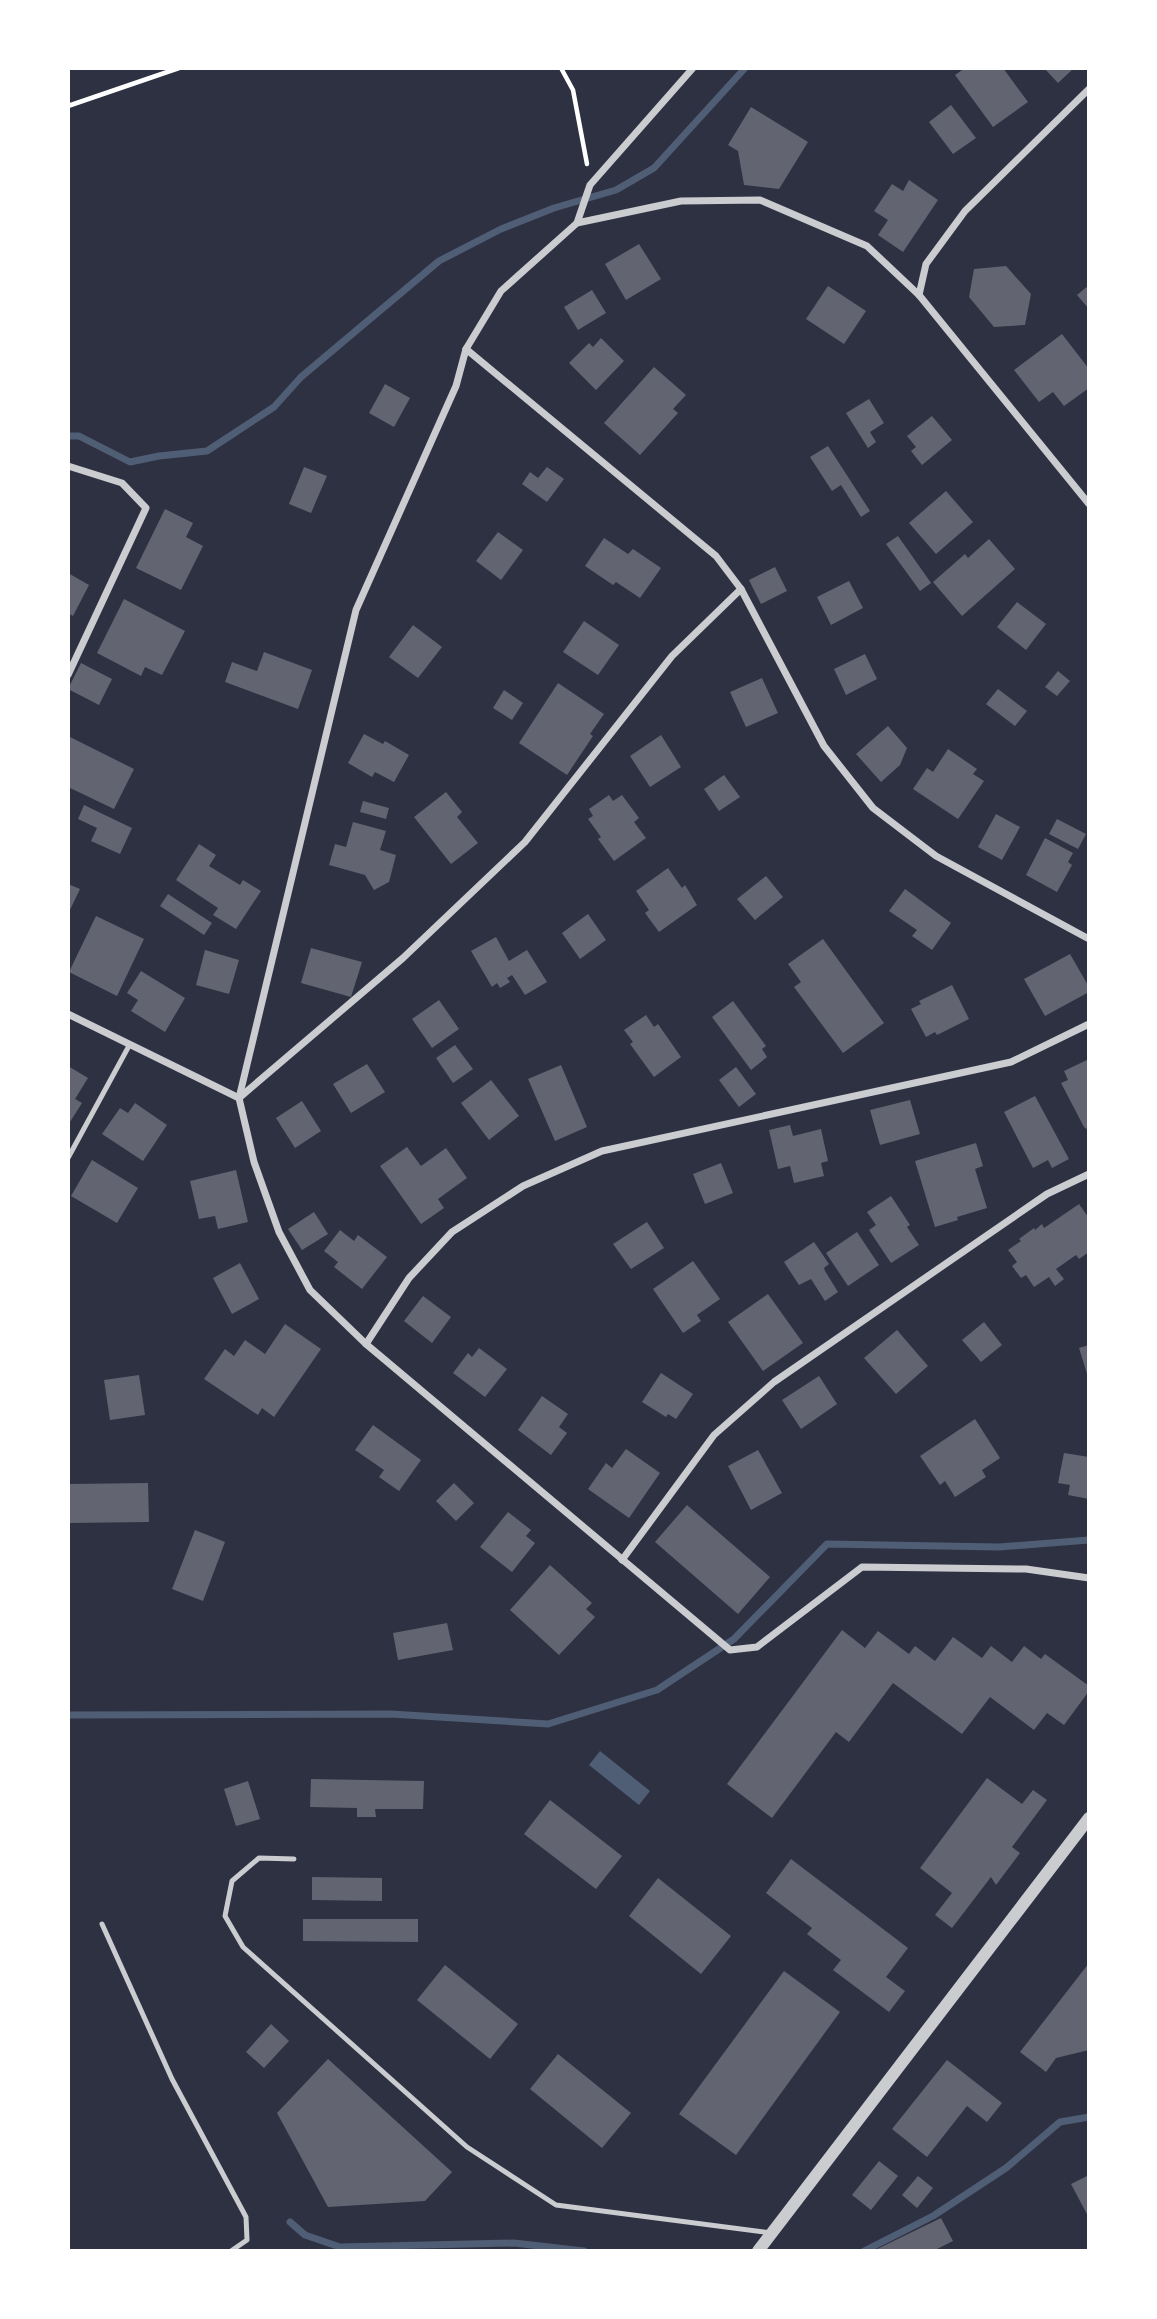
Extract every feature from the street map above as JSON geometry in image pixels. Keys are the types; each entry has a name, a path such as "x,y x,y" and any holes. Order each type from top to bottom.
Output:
{"street":[{"path":"693,68 590,185 577,223 501,291 466,349 456,386 356,610 239,1098 254,1162 279,1233 310,1290 366,1344 730,1650 757,1647 862,1567 1026,1569 1089,1578"},
{"path":"919,295 926,264 965,211 1089,89"},
{"path":"577,223 681,201 760,200 867,246 919,295 1089,504"},
{"path":"466,349 716,556 741,589 824,746 873,808 936,856 1089,939"},
{"path":"68,466 122,483 146,508 68,675"},
{"path":"239,1098 403,958 525,842 673,656 741,589"},
{"path":"68,1014 239,1098"},
{"path":"366,1344 409,1278 452,1232 523,1186 602,1151 1011,1062 1089,1024"},
{"path":"622,1560 714,1435 774,1382 1047,1194 1089,1174"},
{"path":"758,2251 1089,1818"}],"lane":[{"path":"68,1158 130,1044"},
{"path":"295,1858 259,1858 232,1881 225,1916 243,1947 467,2147 556,2205 771,2233"},
{"path":"103,1924 172,2079 246,2217 247,2240 231,2251"}],"path":[{"path":"68,106 178,68"},
{"path":"561,68 573,90 590,185"}],"water":[{"path":"600,1751 650,1791 639,1805 589,1765"}],"building":[{"path":"965,68 1003,68 1028,102 993,127 955,75"},
{"path":"1044,68 1074,68 1058,83"},
{"path":"951,105 976,138 953,154 929,122"},
{"path":"751,107 808,142 779,189 744,185 738,151 728,145"},
{"path":"909,180 938,200 903,252 878,235 888,220 874,211 892,184 903,191"},
{"path":"639,244 661,279 626,300 605,264"},
{"path":"1006,266 1031,294 1025,325 994,327 969,297 974,269"},
{"path":"1089,285 1089,309 1077,295"},
{"path":"828,286 866,311 844,344 806,319"},
{"path":"592,290 606,313 578,330 564,307"},
{"path":"1062,334 1089,369 1089,388 1064,406 1053,392 1039,402 1014,370"},
{"path":"601,338 624,361 596,390 569,363 589,343 593,347"},
{"path":"654,367 686,395 673,409 678,413 640,455 604,423"},
{"path":"385,384 410,398 394,427 369,413"},
{"path":"869,399 884,423 870,432 876,442 868,448 846,413"},
{"path":"932,416 952,440 922,465 911,451 916,447 907,436"},
{"path":"828,446 870,511 861,517 841,485 832,491 810,457"},
{"path":"304,467 327,476 311,513 289,504"},
{"path":"547,467 564,479 547,502 522,484 530,472 538,478"},
{"path":"946,491 973,522 936,554 909,523"},
{"path":"165,509 193,523 186,537 203,546 181,590 136,568"},
{"path":"498,532 523,550 501,580 476,561"},
{"path":"898,536 931,583 920,591 886,544"},
{"path":"604,538 628,554 633,549 661,568 640,598 616,582 613,585 585,566"},
{"path":"989,539 1015,569 962,616 933,582 965,554 968,558"},
{"path":"775,567 787,591 761,604 749,580"},
{"path":"68,573 89,585 73,616 68,613"},
{"path":"849,581 863,608 831,625 817,597"},
{"path":"124,599 185,631 162,675 145,667 141,676 97,653"},
{"path":"1017,602 1046,624 1026,650 997,627"},
{"path":"584,621 619,645 598,675 563,652"},
{"path":"413,625 442,647 418,678 389,657"},
{"path":"264,652 312,670 298,709 225,682 232,662 257,671"},
{"path":"865,654 877,679 846,695 834,669"},
{"path":"81,663 112,679 99,705 68,689"},
{"path":"1058,671 1070,681 1057,696 1045,687"},
{"path":"762,678 778,713 746,727 730,692"},
{"path":"558,683 604,714 567,775 519,743"},
{"path":"998,689 1027,711 1015,726 986,704"},
{"path":"504,690 523,703 512,720 493,708"},
{"path":"888,726 907,748 900,765 881,782 856,754"},
{"path":"364,734 383,744 385,741 409,755 394,782 375,772 372,777 348,763"},
{"path":"661,735 681,767 650,787 630,756"},
{"path":"68,736 134,769 114,809 68,787"},
{"path":"948,749 977,769 973,774 984,781 958,819 913,789 927,768 933,772"},
{"path":"724,775 740,797 719,811 704,789"},
{"path":"446,792 462,812 457,817 478,843 451,864 414,817"},
{"path":"609,795 613,801 622,795 639,818 634,822 646,838 614,861 588,819 593,816 589,809"},
{"path":"363,801 389,808 386,819 360,812"},
{"path":"84,805 132,828 120,854 91,841 97,828 78,819"},
{"path":"996,814 1020,827 1002,860 978,847"},
{"path":"1057,819 1086,834 1078,849 1049,834"},
{"path":"353,822 386,831 380,850 396,855 389,882 374,890 365,875 329,865 335,844 346,847"},
{"path":"1045,838 1073,853 1068,862 1072,865 1057,892 1026,875"},
{"path":"199,844 216,855 209,866 240,885 243,880 261,891 236,929 213,915 218,908 176,880"},
{"path":"668,868 682,888 685,885 697,905 659,932 645,913 649,910 636,891"},
{"path":"766,876 783,897 755,920 737,899"},
{"path":"68,884 80,889 68,914"},
{"path":"905,889 951,923 932,950 912,936 917,930 889,911"},
{"path":"168,894 212,923 204,935 160,906"},
{"path":"588,914 606,940 580,959 562,933"},
{"path":"96,916 144,939 117,996 69,972"},
{"path":"496,937 509,961 527,950 547,982 525,995 512,975 507,978 510,982 500,988 497,983 492,987 471,951"},
{"path":"823,939 884,1023 843,1053 794,987 801,982 788,964"},
{"path":"311,948 362,962 351,997 301,983"},
{"path":"205,950 239,960 229,994 196,985"},
{"path":"1070,954 1089,987 1089,992 1045,1016 1024,979"},
{"path":"141,971 185,998 165,1032 131,1011 138,1000 127,993"},
{"path":"952,985 969,1019 937,1035 935,1032 926,1037 911,1009 921,1004 919,1001"},
{"path":"439,1000 459,1029 432,1048 412,1019"},
{"path":"733,1001 766,1046 762,1049 767,1057 751,1070 712,1017"},
{"path":"646,1015 654,1027 658,1024 681,1057 654,1077 630,1044 633,1042 624,1030"},
{"path":"455,1045 473,1069 453,1083 436,1058"},
{"path":"1089,1059 1089,1131 1084,1127 1061,1083 1068,1080 1064,1071"},
{"path":"367,1064 385,1092 351,1113 333,1084"},
{"path":"561,1065 587,1127 555,1141 528,1079"},
{"path":"68,1066 88,1078 75,1099 82,1103 68,1125"},
{"path":"736,1067 756,1094 739,1107 719,1080"},
{"path":"491,1080 519,1116 489,1140 461,1103"},
{"path":"1035,1096 1069,1159 1052,1168 1048,1160 1033,1168 1004,1112"},
{"path":"910,1100 920,1134 880,1145 870,1110"},
{"path":"302,1101 321,1131 295,1148 276,1118"},
{"path":"135,1103 167,1125 143,1161 102,1134 120,1108 128,1113"},
{"path":"790,1125 793,1136 821,1129 828,1161 821,1163 824,1176 794,1183 790,1166 778,1169 769,1130"},
{"path":"976,1143 983,1166 975,1169 987,1208 935,1227 915,1161"},
{"path":"407,1147 421,1166 446,1148 467,1178 438,1199 444,1208 421,1224 380,1166"},
{"path":"92,1160 138,1188 117,1223 71,1196"},
{"path":"721,1163 733,1193 705,1204 693,1174"},
{"path":"236,1170 248,1222 218,1229 215,1216 199,1219 190,1181"},
{"path":"891,1196 910,1225 907,1227 919,1245 891,1263 869,1230 876,1225 867,1212"},
{"path":"1079,1204 1089,1218 1089,1252 1079,1259 1076,1255 1056,1269 1064,1279 1055,1286 1049,1277 1034,1287 1026,1275 1021,1278 1012,1266 1017,1262 1008,1250 1034,1228 1035,1230 1042,1224 1044,1228"},
{"path":"314,1212 328,1234 302,1250 288,1229"},
{"path":"647,1222 664,1248 631,1269 613,1244"},
{"path":"340,1230 354,1241 358,1235 387,1257 362,1289 334,1267 338,1262 324,1251"},
{"path":"857,1232 879,1265 848,1286 826,1253"},
{"path":"814,1242 829,1264 824,1268 838,1292 825,1301 811,1279 799,1285 784,1262"},
{"path":"693,1261 720,1299 697,1315 701,1321 683,1333 653,1289"},
{"path":"240,1263 259,1299 232,1314 213,1278"},
{"path":"768,1294 803,1343 763,1371 728,1322"},
{"path":"423,1296 451,1317 432,1343 404,1321"},
{"path":"984,1322 1002,1345 981,1362 962,1340"},
{"path":"285,1324 321,1349 274,1417 262,1408 258,1415 204,1379 225,1349 234,1356 245,1340 265,1354"},
{"path":"897,1330 928,1366 896,1394 864,1358"},
{"path":"1089,1345 1089,1377 1088,1377 1079,1348"},
{"path":"479,1348 507,1369 485,1397 453,1373 468,1353 472,1357"},
{"path":"661,1373 693,1394 676,1419 668,1414 666,1417 642,1402"},
{"path":"139,1375 145,1415 110,1420 104,1380"},
{"path":"819,1376 837,1404 801,1429 782,1400"},
{"path":"542,1396 568,1414 559,1427 567,1433 551,1455 518,1430"},
{"path":"975,1419 1000,1458 982,1470 986,1477 955,1497 945,1481 940,1485 920,1456"},
{"path":"373,1425 421,1460 399,1491 379,1477 384,1470 355,1450"},
{"path":"626,1449 660,1473 629,1518 588,1489 606,1463 612,1468"},
{"path":"758,1450 782,1493 751,1510 728,1466"},
{"path":"1064,1453 1089,1457 1089,1499 1068,1495 1070,1485 1058,1483"},
{"path":"148,1483 149,1522 68,1523 68,1484"},
{"path":"454,1483 474,1503 456,1521 436,1501"},
{"path":"687,1505 770,1577 738,1614 655,1542"},
{"path":"508,1512 531,1530 526,1536 535,1543 512,1572 480,1547"},
{"path":"195,1530 225,1542 203,1601 172,1589"},
{"path":"550,1565 592,1603 586,1609 595,1617 559,1655 510,1610"},
{"path":"447,1623 453,1650 398,1660 393,1633"},
{"path":"842,1630 865,1648 878,1631 909,1654 915,1646 935,1661 953,1637 982,1658 991,1646 1012,1662 1024,1646 1041,1659 1045,1654 1089,1686 1089,1691 1064,1725 1047,1713 1034,1730 990,1697 962,1734 893,1683 849,1742 836,1732 772,1818 727,1784"},
{"path":"987,1778 1022,1804 1033,1790 1047,1800 1012,1847 1020,1853 996,1885 991,1877 952,1928 935,1915 952,1893 920,1868"},
{"path":"311,1779 424,1781 423,1809 375,1809 376,1817 357,1817 357,1808 310,1807"},
{"path":"248,1781 260,1819 236,1826 224,1789"},
{"path":"550,1800 622,1856 596,1889 524,1834"},
{"path":"791,1859 908,1948 886,1977 905,1991 889,2012 833,1970 841,1960 807,1934 812,1928 766,1893"},
{"path":"312,1877 382,1878 382,1901 312,1900"},
{"path":"658,1878 731,1936 701,1974 629,1916"},
{"path":"303,1919 418,1919 418,1942 303,1941"},
{"path":"1089,1963 1089,2050 1056,2058 1046,2072 1020,2052"},
{"path":"445,1965 518,2024 490,2059 417,2000"},
{"path":"784,1971 840,2012 736,2155 679,2114"},
{"path":"271,2024 289,2041 264,2068 246,2052"},
{"path":"558,2054 631,2113 602,2148 530,2089"},
{"path":"328,2059 452,2172 425,2201 328,2207 277,2113"},
{"path":"947,2060 1002,2103 987,2122 967,2106 927,2157 892,2129"},
{"path":"879,2161 898,2176 871,2210 852,2195"},
{"path":"1089,2175 1089,2218 1071,2184"},
{"path":"918,2176 933,2188 917,2208 902,2195"},
{"path":"941,2218 953,2241 933,2251 873,2251"}],"waterway":[{"path":"68,436 79,436 130,462 207,451 274,407 301,377 439,261 501,229 554,208 616,190 654,168 745,68"},
{"path":"68,1715 391,1714 548,1724 657,1690 734,1639 827,1544 999,1547 1089,1540"},
{"path":"864,2251 933,2216 1006,2168 1060,2122 1089,2117"},
{"path":"290,2222 305,2235 340,2247 514,2243 584,2251"}]}
